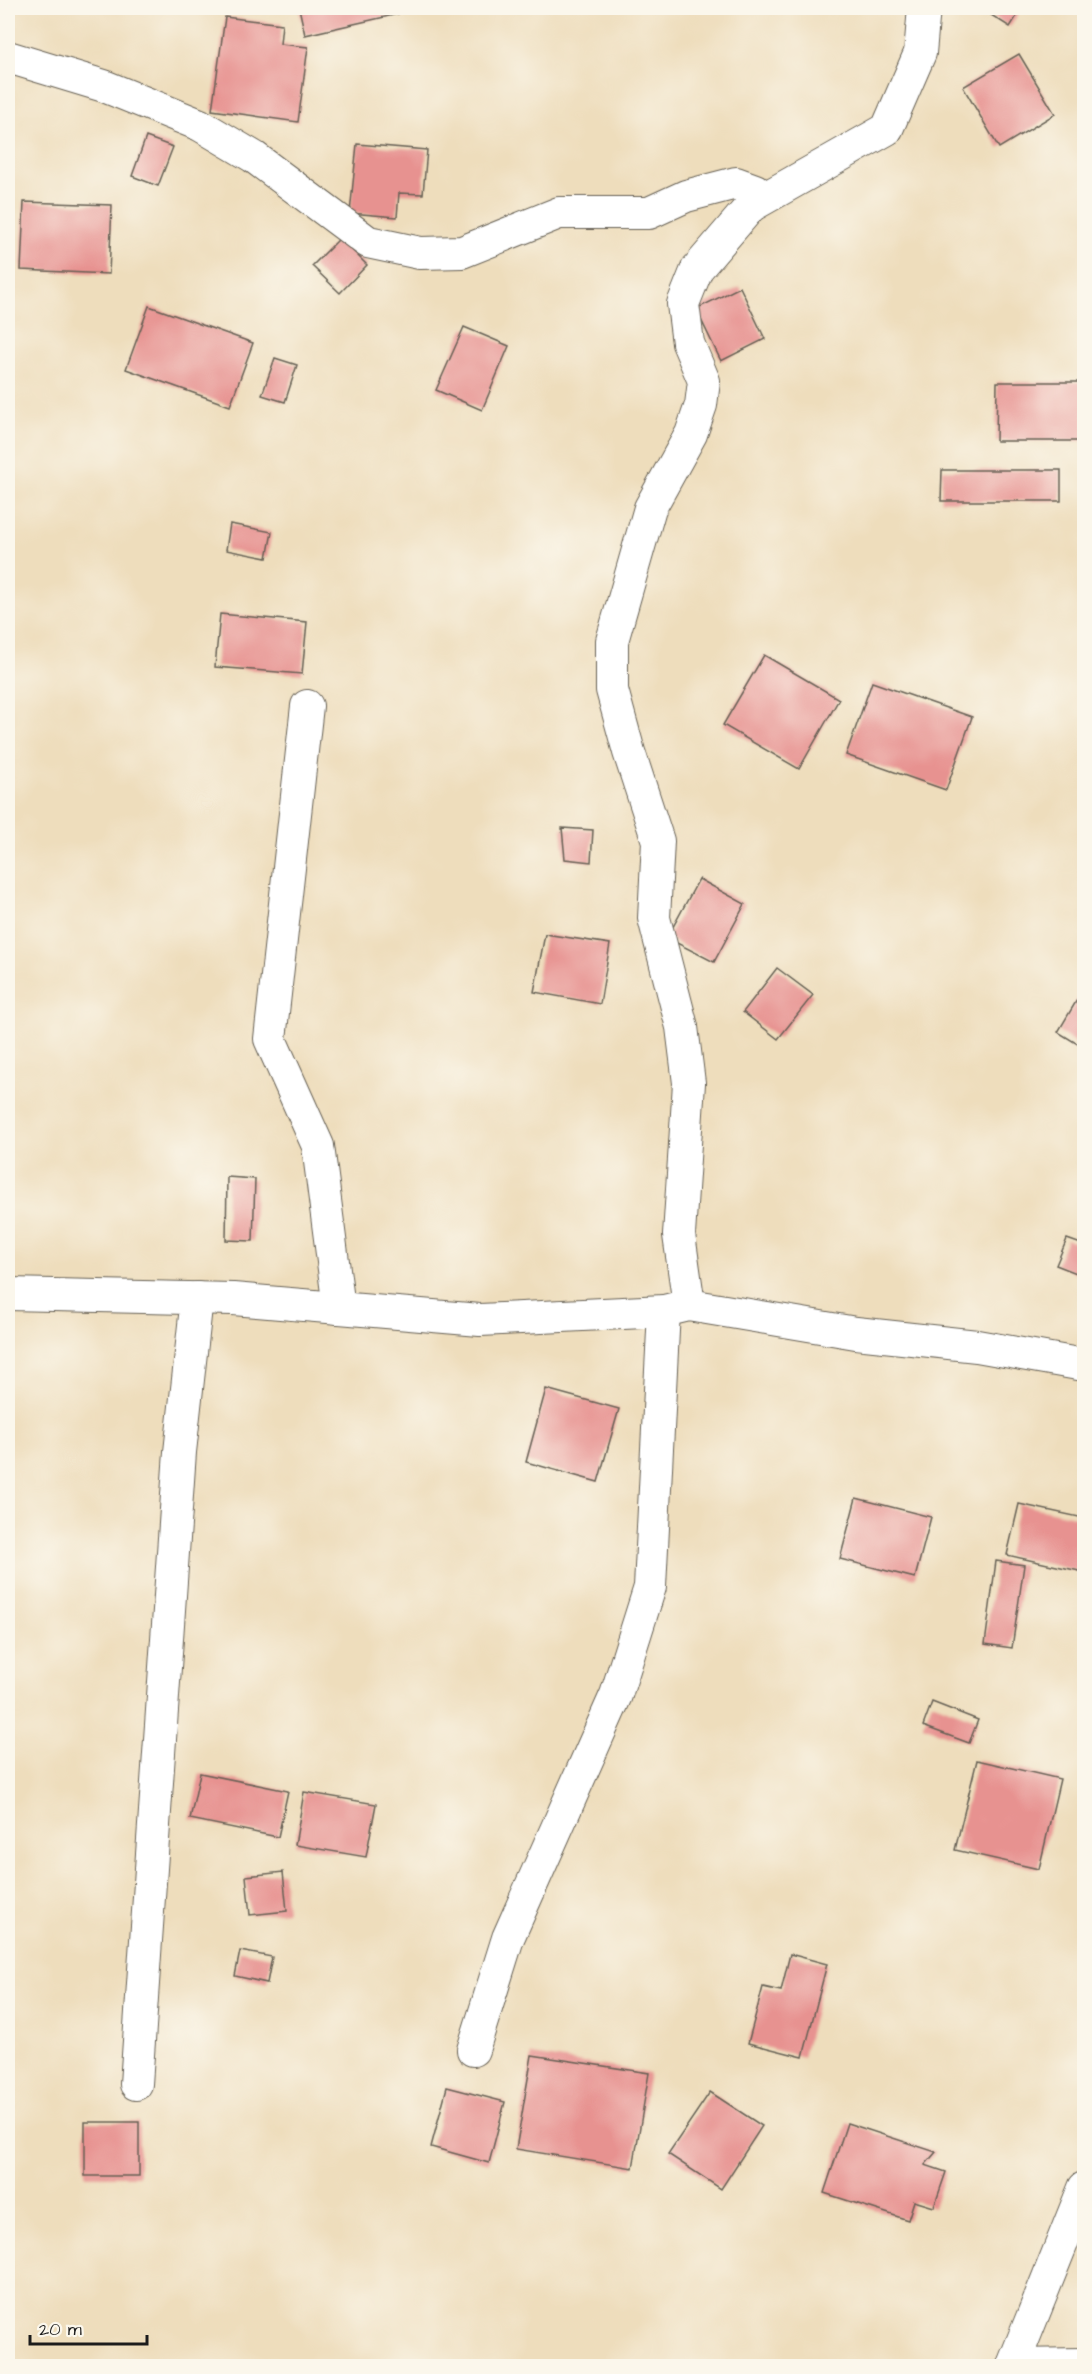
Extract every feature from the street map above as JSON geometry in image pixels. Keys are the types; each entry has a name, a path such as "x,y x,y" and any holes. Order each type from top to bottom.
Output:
{"street":[{"path":"472,2050 508,1938 616,1695 650,1587 676,1308 689,1083 682,1027 654,918 658,841 629,752 612,690 612,641 650,508 691,434 701,405 704,381 688,343 683,304 697,269 751,206 887,129 920,53 924,8"},
{"path":"8,57 104,86 200,125 254,157 368,242 420,253 462,252 559,213 649,213 686,196 736,183 755,190 751,206"},
{"path":"307,706 270,1039 318,1146 339,1308"},
{"path":"8,1294 197,1298 480,1320 676,1308 856,1333 977,1346 1084,1365"},
{"path":"136,2084 180,1452 197,1298"},
{"path":"1084,2188 1013,2365 1084,2364"}],"building":[{"path":"299,8 396,8 398,14 305,35"},
{"path":"980,8 1022,8 1010,27"},
{"path":"225,17 282,24 280,44 308,47 298,122 212,110"},
{"path":"1019,54 1055,114 999,148 963,87"},
{"path":"146,137 173,147 158,186 132,176"},
{"path":"357,144 427,150 423,194 399,193 397,217 350,213"},
{"path":"24,202 112,205 109,274 21,270"},
{"path":"340,238 367,265 340,293 312,266"},
{"path":"740,287 765,339 721,361 696,309"},
{"path":"149,306 253,343 230,406 126,369"},
{"path":"464,327 509,346 482,410 436,390"},
{"path":"275,358 297,365 285,402 262,395"},
{"path":"997,382 1084,382 1084,441 996,441"},
{"path":"942,470 1061,470 1061,501 941,501"},
{"path":"230,524 272,532 267,558 226,550"},
{"path":"220,614 307,622 302,674 215,667"},
{"path":"764,655 839,699 799,769 723,725"},
{"path":"872,682 972,717 946,790 846,755"},
{"path":"562,828 593,830 591,862 565,859"},
{"path":"699,879 745,904 714,962 667,938"},
{"path":"545,934 610,944 600,1004 534,992"},
{"path":"777,968 813,995 778,1039 743,1012"},
{"path":"1084,988 1084,1048 1058,1032"},
{"path":"227,1177 255,1179 253,1241 226,1240"},
{"path":"1067,1239 1084,1245 1084,1276 1056,1265"},
{"path":"546,1389 619,1409 598,1482 526,1462"},
{"path":"856,1498 931,1517 915,1578 840,1559"},
{"path":"1019,1504 1084,1518 1084,1572 1007,1555"},
{"path":"996,1561 1024,1565 1012,1648 985,1644"},
{"path":"932,1702 978,1720 969,1743 923,1726"},
{"path":"977,1760 1060,1779 1039,1869 955,1850"},
{"path":"200,1773 288,1791 278,1837 190,1819"},
{"path":"304,1792 376,1804 366,1857 295,1845"},
{"path":"283,1872 287,1911 250,1915 246,1876"},
{"path":"240,1951 272,1957 267,1983 235,1976"},
{"path":"790,1954 827,1964 803,2057 748,2043 763,1987 781,1991"},
{"path":"532,2055 649,2073 633,2168 516,2149"},
{"path":"447,2087 505,2102 489,2163 431,2147"},
{"path":"710,2092 762,2126 721,2189 668,2154"},
{"path":"85,2122 139,2122 139,2176 85,2176"},
{"path":"847,2123 936,2152 925,2165 946,2172 934,2207 914,2201 908,2220 824,2193"}]}
